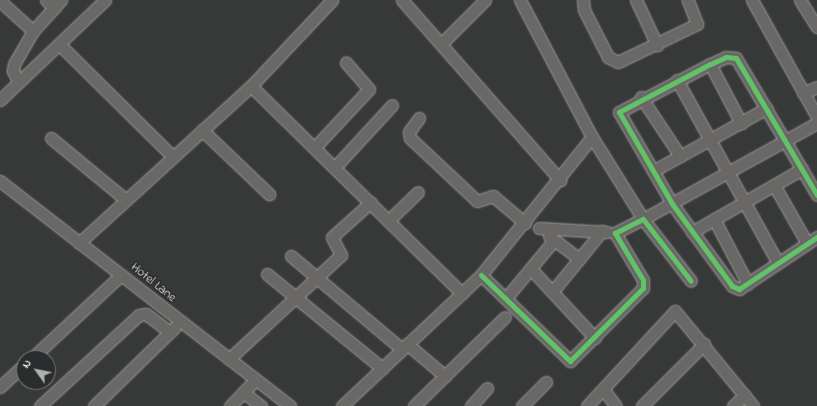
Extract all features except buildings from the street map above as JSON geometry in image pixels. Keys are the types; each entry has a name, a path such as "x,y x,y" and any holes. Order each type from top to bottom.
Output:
{"street":[{"path":"0,100 60,45 105,0"},
{"path":"79,243 251,86 332,0"},
{"path":"402,0 442,43 560,180"},
{"path":"442,43 485,0"},
{"path":"520,0 592,137 643,219 690,281"},
{"path":"583,0 584,10 612,62 657,45 697,24 688,0"},
{"path":"636,0 657,45"},
{"path":"752,0 817,117"},
{"path":"800,0 817,27"},
{"path":"0,1 32,31"},
{"path":"19,82 13,72 14,64 32,31 54,3"},
{"path":"60,45 173,157"},
{"path":"774,185 812,240 739,289 732,286 673,205 619,116 621,109 641,97 710,64 726,57 736,58 817,194"},
{"path":"315,147 368,89 346,63"},
{"path":"710,64 741,123"},
{"path":"677,80 710,141 730,173 744,202 778,263"},
{"path":"251,86 315,147 462,294"},
{"path":"803,93 817,87"},
{"path":"641,97 680,156"},
{"path":"335,167 392,105"},
{"path":"653,171 710,141 767,108"},
{"path":"419,118 409,132 410,138 477,201 494,196 579,259"},
{"path":"539,228 615,233 673,205 817,123"},
{"path":"202,130 269,194"},
{"path":"342,406 462,294 480,275 560,180 592,137"},
{"path":"51,138 126,200"},
{"path":"692,232 802,169"},
{"name":"Hotel Lane","path":"0,181 79,243 115,280 175,327 229,359 249,386 290,406"},
{"path":"389,220 418,192"},
{"path":"229,359 341,255 332,237 370,202"},
{"path":"714,219 748,284"},
{"path":"552,292 602,231"},
{"path":"480,275 506,298 570,362 643,288 642,280 615,233"},
{"path":"506,298 554,240"},
{"path":"291,256 316,278 445,376"},
{"path":"531,269 594,338"},
{"path":"267,274 382,368"},
{"path":"41,350 115,280"},
{"path":"587,406 676,312 704,344 753,406"},
{"path":"40,406 139,315 146,314 175,327 94,406"},
{"path":"414,406 505,317"},
{"path":"642,406 704,344"},
{"path":"0,387 16,372"},
{"path":"522,406 546,382"},
{"path":"230,406 249,386 261,406"},
{"path":"471,406 487,388"},
{"path":"603,389 616,406"},
{"path":"732,406 745,395"}],"cycle path":[{"path":"817,195 736,58 726,57 710,64 619,112 673,205 732,286 739,289 817,237"},
{"path":"481,275 570,361 643,288 643,280 615,233 643,219 691,281"}]}
